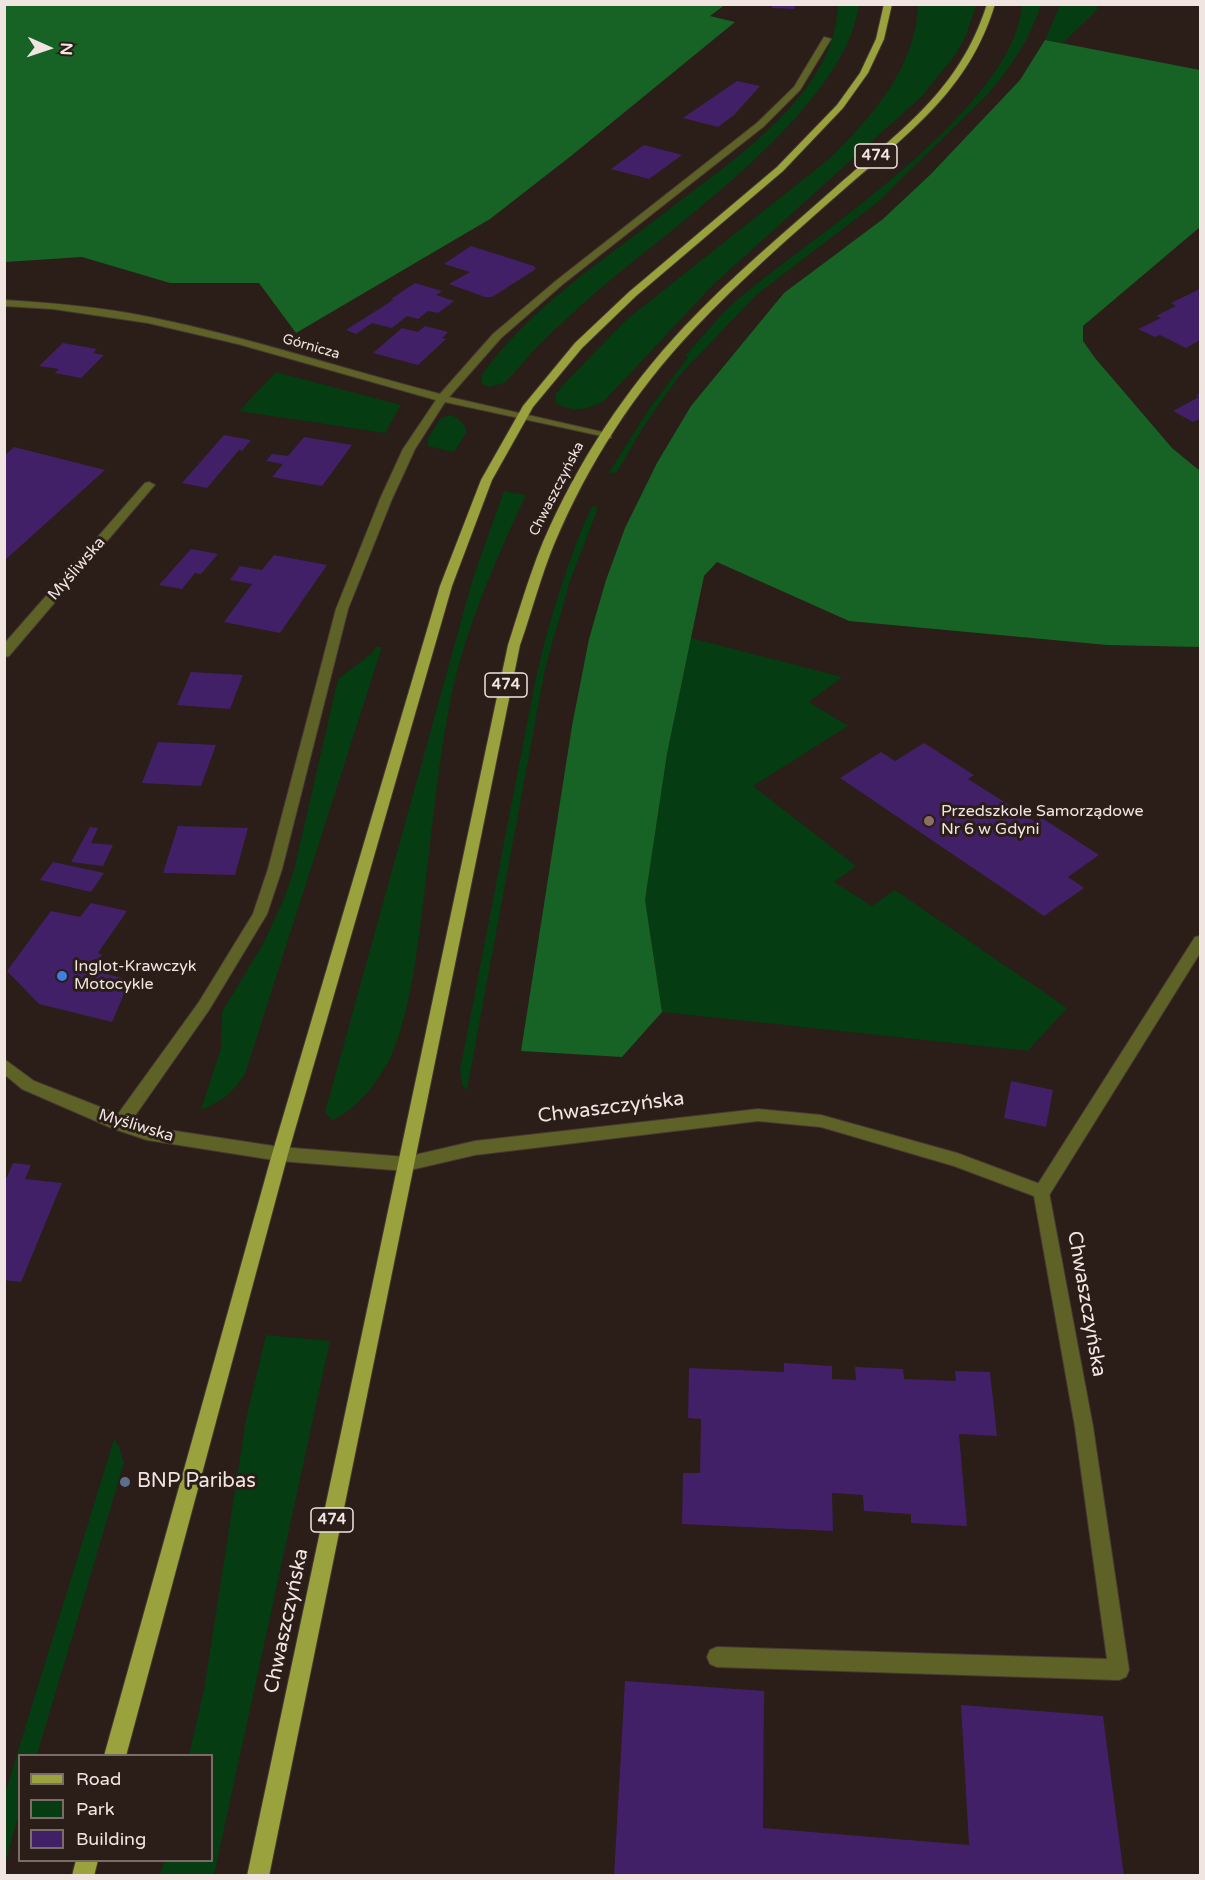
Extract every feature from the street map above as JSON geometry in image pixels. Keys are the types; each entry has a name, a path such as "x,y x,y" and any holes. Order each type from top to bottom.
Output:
{"main road":[{"path":"115,1754 280,1154 446,586 470,515 520,417 545,383 589,334 763,183 834,114 862,76 882,32 888,4"},
{"name":"Chwaszczyńska","path":"258,1875 514,645 537,574 564,511 607,436 638,389 686,331 731,285 933,102 960,71 980,39 991,4"}],"street":[{"path":"120,1124 204,1006 260,914 275,869 342,609 409,449 443,399 497,336 560,282 732,150 760,125 797,88 827,39"},
{"name":"Górnicza","path":"4,303 57,305 150,319 200,330 443,399 607,436"},
{"name":"Myśliwska","path":"4,653 149,485"},
{"path":"1042,1192 1200,941"},
{"name":"Myśliwska","path":"4,1065 28,1085 120,1124 173,1138 280,1154"},
{"name":"Chwaszczyńska","path":"280,1154 406,1164 475,1148 758,1115 820,1121 957,1160 1042,1192 1084,1427 1119,1670 717,1657"}],"green space":[{"path":"726,4 710,16 735,22 490,219 296,333 259,283 170,283 82,257 5,262 5,5"},
{"path":"838,5 859,5 847,45 822,85 789,125 709,200 574,312 504,383 489,387 482,384 481,376 500,352 543,308 748,148 775,123 799,97 819,68 832,38"},
{"path":"918,5 976,5 967,33 956,54 922,96 715,283 605,400 581,409 569,408 556,403 556,394 564,384 626,320 829,159 860,126 875,109 900,70 915,28"},
{"path":"1022,5 1041,5 1018,53 1004,75 987,95 878,202 756,295 679,376 644,426 617,472 608,474 649,409 688,357 685,356 723,314 739,298 866,200 952,124 986,84 1011,44"},
{"path":"1060,5 1097,5 1097,10 1063,43 1045,40"},
{"path":"1045,40 1200,70 1200,227 1083,326 1083,341 1172,448 1200,471 1200,647 1107,645 849,621 717,562 704,576 667,754 645,900 662,1012 622,1057 521,1051 572,726 589,639 606,580 625,528 657,463 691,406 784,293 883,219 931,174 1020,80"},
{"path":"276,372 401,405 385,433 239,411"},
{"path":"451,415 459,419 466,428 466,433 454,452 427,446 428,438 441,418"},
{"path":"504,491 526,495 481,599 455,680 440,761 411,989 403,1022 392,1054 375,1083 350,1109 332,1120 325,1112 473,578"},
{"path":"592,506 598,508 570,581 545,669 467,1090 462,1085 460,1070 536,677 560,590"},
{"path":"691,638 842,677 809,702 848,726 753,786 856,866 834,882 872,906 895,890 1067,1008 1028,1051 662,1012 645,900 667,754"},
{"path":"376,647 382,647 245,1074 226,1096 201,1110 221,1048 222,1012 264,942 294,870 338,679 372,653"},
{"path":"266,1335 330,1341 214,1875 160,1875 164,1862 213,1862 213,1754 189,1754 204,1690 246,1419"},
{"path":"114,1439 124,1463 37,1754 18,1754 18,1818 5,1864 5,1793"}],"building":[{"path":"773,4 796,4 794,9 772,8"},
{"path":"737,81 760,86 734,115 718,127 683,118"},
{"path":"644,145 682,155 649,179 611,169"},
{"path":"471,246 534,266 536,269 492,297 485,297 449,284 470,272 444,264"},
{"path":"415,283 442,291 436,295 454,301 438,313 428,311 418,319 407,316 392,328 372,323 356,334 346,330 393,300 401,303 391,299"},
{"path":"1200,289 1200,340 1186,348 1160,335 1155,337 1138,329 1161,318 1156,316 1176,306 1171,303"},
{"path":"425,326 448,332 442,338 446,339 418,365 373,353 402,328 418,332"},
{"path":"63,343 97,349 93,353 104,355 81,378 55,373 59,369 39,366"},
{"path":"1200,393 1200,419 1193,422 1173,411 1199,397 1196,396"},
{"path":"224,435 251,440 242,451 239,450 207,488 182,483"},
{"path":"304,437 352,445 322,486 272,477 283,464 266,461 272,454 288,456"},
{"path":"14,447 105,470 4,561 4,456"},
{"path":"191,549 218,554 201,574 195,573 182,589 159,585"},
{"path":"274,555 327,565 280,633 224,622 252,584 230,580 240,566 262,570"},
{"path":"191,672 243,675 230,709 177,705"},
{"path":"158,742 216,745 201,786 142,783"},
{"path":"924,743 974,775 968,779 1036,822 1042,818 1099,855 1068,877 1084,888 1044,916 840,778 881,752 895,761"},
{"path":"178,826 248,828 235,875 163,873"},
{"path":"90,827 98,828 91,843 113,845 103,866 71,862"},
{"path":"53,862 104,873 91,892 40,880"},
{"name":"Inglot-Krawczyk Motocykle","path":"91,903 127,911 98,953 102,955 99,960 94,959 87,969 130,980 112,1022 39,1004 7,971 51,911 80,917"},
{"path":"1011,1081 1053,1090 1046,1127 1004,1118"},
{"path":"13,1163 31,1165 25,1179 62,1183 21,1282 4,1280 4,1177 7,1177"},
{"path":"784,1363 832,1366 832,1379 856,1380 855,1367 903,1369 904,1379 956,1381 955,1371 990,1372 997,1436 959,1434 967,1526 911,1523 911,1514 864,1511 863,1495 832,1493 833,1531 682,1524 683,1473 700,1473 701,1419 688,1418 689,1368 784,1372"},
{"path":"625,1681 764,1691 763,1828 969,1845 961,1705 1103,1716 1124,1876 614,1876"}],"place":[{"name":"Przedszkole Samorządowe Nr 6 w Gdyni","path":"929,821"},
{"name":"Inglot-Krawczyk Motocykle","path":"62,976"},
{"name":"BNP Paribas","path":"125,1482"}]}
